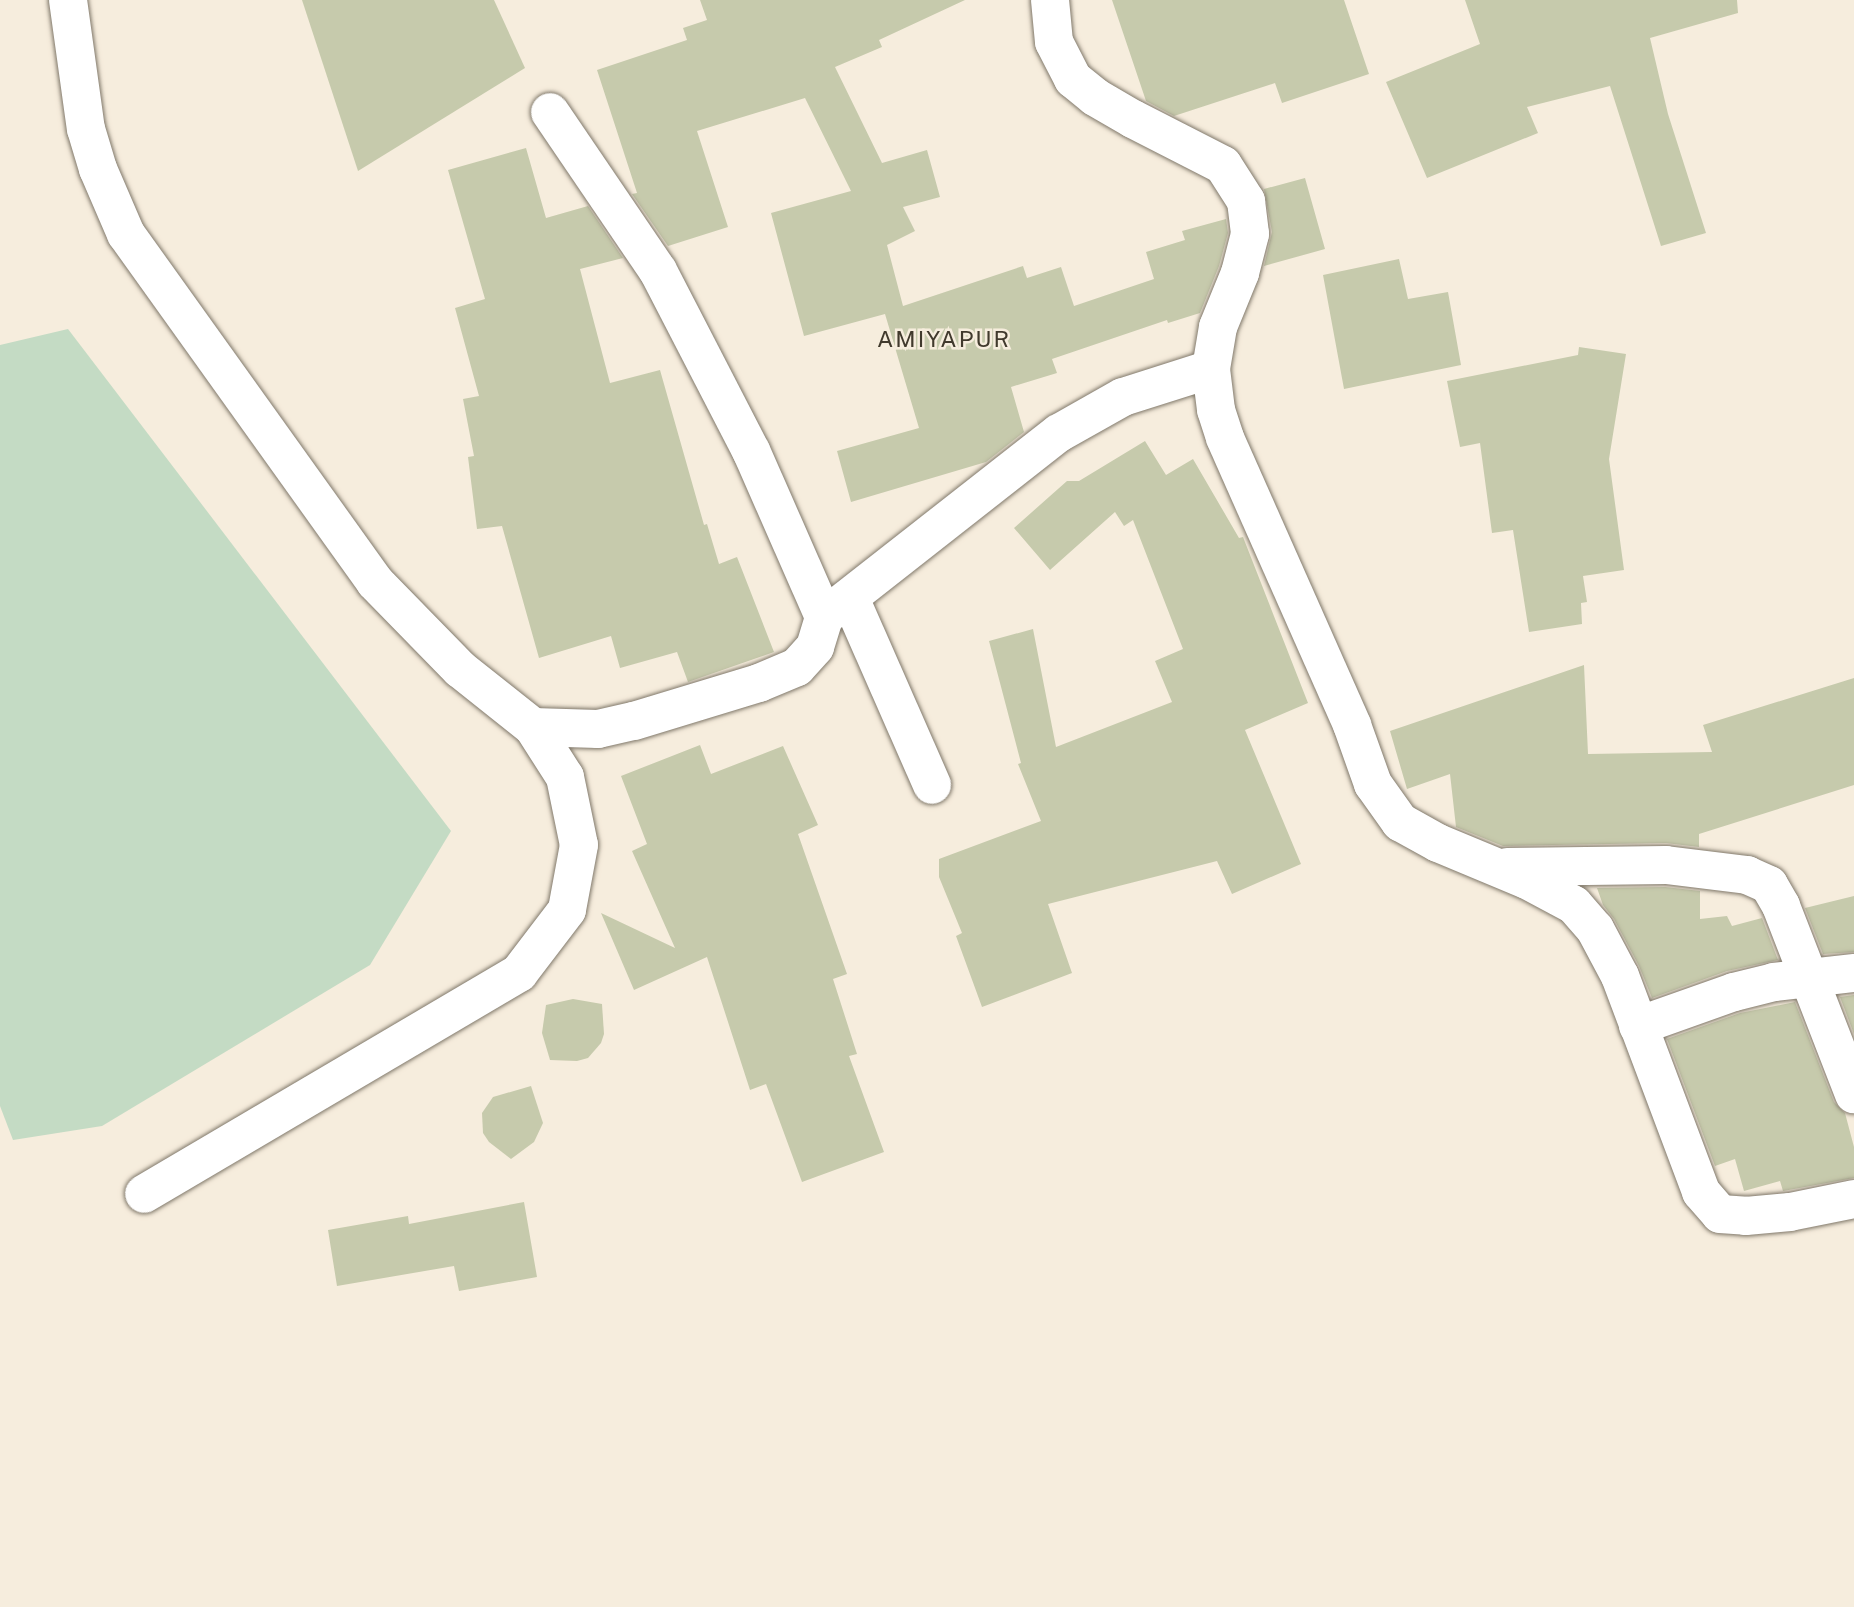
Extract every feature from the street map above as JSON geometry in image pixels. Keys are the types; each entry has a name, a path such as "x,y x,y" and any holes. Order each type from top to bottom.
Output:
{"street":[{"path":"68,0 86,129 126,234 375,582 460,669 533,727 565,777 579,845 567,910 519,972 144,1194"},
{"path":"1051,0 1055,42 1073,79 1095,97 1133,120 1223,165 1246,201 1250,234 1240,273 1218,327 1211,369 1216,410 1225,439 1352,726 1373,784 1400,822 1438,843 1574,905 1595,929 1620,976 1701,1192 1720,1214 1746,1216 1790,1212 1854,1199"},
{"path":"550,112 658,271 751,451 932,785"},
{"path":"533,727 598,729 634,721 760,683 797,667 815,647 837,608 1059,433 1123,397 1211,369"},
{"path":"1495,867 1666,865 1747,875 1769,885 1781,906 1806,978 1854,1094"},
{"path":"1638,1026 1734,992 1854,972"}],"shaded area":[{"path":"68,329 451,831 370,965 102,1126 13,1140 0,1106 0,345"}],"building":[{"path":"302,0 494,0 525,68 358,171"},
{"path":"700,0 965,0 879,40 882,47 835,67 882,163 927,150 940,197 903,207 915,231 887,245 903,306 1023,266 1027,278 1061,267 1074,306 1154,279 1146,252 1185,240 1182,231 1226,219 1228,233 1219,266 1200,313 1168,323 1167,320 1052,359 1057,373 1011,387 1024,432 986,462 851,502 837,451 919,428 885,314 804,336 771,213 851,191 805,98 697,131 728,227 668,246 632,194 637,193 597,70 687,40 683,28 707,20"},
{"path":"1112,0 1344,0 1369,74 1282,103 1275,83 1174,116 1146,101"},
{"path":"1465,0 1737,0 1738,13 1650,38 1668,114 1706,233 1661,246 1610,86 1527,107 1538,133 1427,178 1386,82 1480,44"},
{"path":"526,148 546,218 588,206 623,258 580,269 610,383 660,370 704,525 707,524 719,564 737,557 774,652 688,682 677,652 620,668 611,636 539,658 502,526 477,529 468,457 474,456 463,399 479,396 455,308 485,299 448,170"},
{"path":"1305,178 1325,249 1264,266 1272,232 1264,189"},
{"path":"1399,259 1408,299 1448,292 1461,365 1344,389 1323,275"},
{"path":"1579,347 1626,354 1609,459 1624,570 1583,576 1587,602 1581,603 1582,624 1529,632 1513,530 1492,533 1480,443 1460,447 1447,381 1578,355"},
{"path":"1145,441 1166,475 1193,459 1239,538 1243,537 1308,703 1245,730 1301,864 1232,894 1217,861 1048,904 1072,973 982,1007 956,936 962,933 939,877 939,859 1041,821 1018,764 1021,763 989,641 1033,629 1056,747 1172,702 1155,661 1183,649 1133,520 1124,526 1115,512 1050,570 1014,528 1067,481 1079,481"},
{"path":"1584,665 1588,754 1712,752 1703,725 1854,678 1854,785 1699,834 1699,847 1666,843 1503,846 1456,827 1450,774 1407,789 1390,731"},
{"path":"700,745 711,774 783,746 818,825 798,834 847,974 833,979 857,1054 849,1056 884,1152 802,1182 766,1084 750,1090 707,957 634,990 601,913 675,948 632,851 647,844 621,776"},
{"path":"1665,887 1700,891 1700,919 1727,916 1732,926 1762,918 1778,960 1727,971 1652,998 1639,966 1614,919 1603,905 1597,888"},
{"path":"1854,896 1854,952 1823,954 1805,908"},
{"path":"1854,995 1854,1034 1840,997"},
{"path":"573,999 602,1004 604,1034 601,1043 588,1058 577,1061 550,1060 542,1033 546,1005"},
{"path":"1795,1002 1834,1102 1845,1113 1854,1147 1854,1178 1783,1191 1780,1181 1744,1191 1735,1159 1715,1166 1667,1039 1740,1013"},
{"path":"531,1086 543,1123 534,1142 511,1159 489,1142 483,1133 482,1113 493,1097"},
{"path":"524,1202 537,1277 459,1291 454,1266 337,1286 328,1230 408,1216 409,1224"}],"district":[{"name":"AMIYAPUR","path":"944,339"}]}
